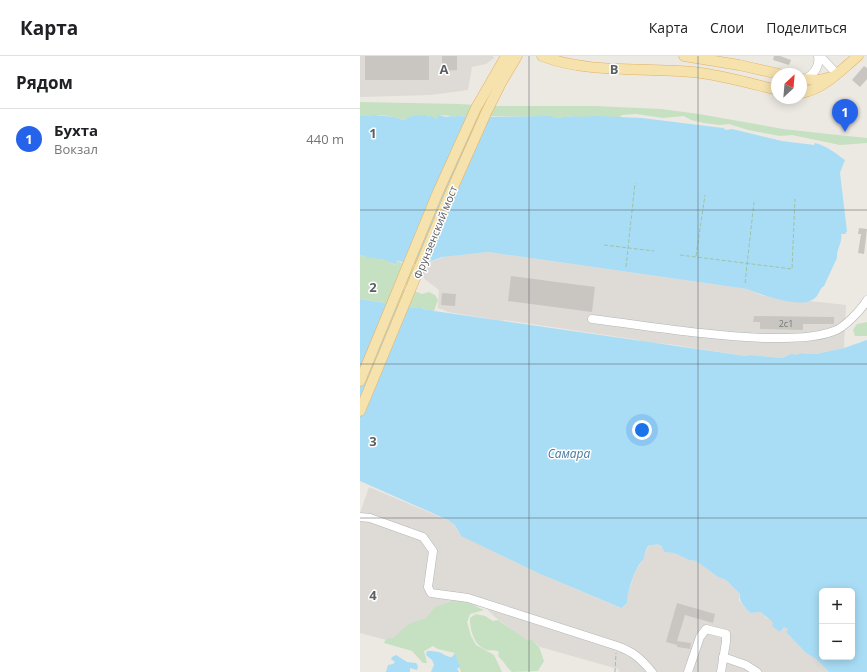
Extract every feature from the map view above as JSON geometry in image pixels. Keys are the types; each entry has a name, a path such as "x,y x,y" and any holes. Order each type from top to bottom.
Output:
{"main road":[{"name":"Фрунзенский мост","path":"360,381 438,192 476,108 506,56"},
{"name":"Фрунзенский мост","path":"360,411 453,187 486,113 517,56"},
{"path":"542,56 555,61 582,66 694,72 724,77 771,89"},
{"path":"684,56 771,72"},
{"path":"807,92 819,87 858,56"},
{"path":"807,79 819,80 836,74"}],"street":[{"path":"819,56 836,74"},
{"path":"807,77 816,71 819,56"},
{"path":"592,319 710,335 784,338 816,335 835,331 845,324 865,304 867,300"},
{"path":"360,517 370,518 423,537 433,551 428,587 431,593 468,598 630,650 642,660 652,672"},
{"path":"688,672 700,636 706,629 726,634 721,672"},
{"path":"723,657 746,665 757,672"}],"path":[{"path":"626,267 635,183"},
{"path":"696,257 705,195"},
{"path":"680,255 792,269 795,199"},
{"path":"745,283 754,202"},
{"path":"604,245 654,251"},
{"path":"615,672 617,646"}],"shaded area":[{"path":"360,56 493,56 494,58 486,64 472,67 468,90 431,95 360,97"},
{"path":"488,252 747,289 761,295 787,301 810,301 846,305 844,348 816,354 802,353 799,355 786,356 782,358 746,356 503,321 448,312 438,308 439,290 418,274 433,261 447,256"},
{"path":"369,487 454,523 460,535 538,573 620,608 627,603 627,597 635,572 644,559 645,552 649,546 653,544 659,545 668,552 696,561 718,577 726,580 740,594 739,600 750,613 761,612 766,618 771,620 780,632 784,627 788,629 786,632 806,653 816,659 829,672 619,672 618,669 540,647 533,641 527,641 495,617 485,607 475,606 401,644 360,633 360,513"}],"green space":[{"path":"360,102 498,106 595,106 661,109 699,114 783,129 867,138 867,143 840,145 792,135 780,136 748,130 729,124 720,125 704,123 691,120 684,116 663,118 636,114 622,115 620,117 575,116 554,118 494,116 455,117 439,115 437,119 413,116 403,120 380,115 360,116"},
{"path":"360,255 384,259 396,265 397,260 401,263 414,263 413,270 415,278 411,284 401,285 401,289 408,289 422,294 429,292 435,295 438,300 434,311 419,307 415,308 360,299"},
{"path":"867,322 867,336 855,336 853,330 857,324"},
{"path":"459,599 484,610 470,614 467,622 471,636 476,645 494,655 502,672 461,672 455,653 438,649 433,646 424,651 427,663 423,663 412,651 384,643 386,639 393,638 409,624 426,618 435,607"},
{"path":"476,614 485,616 493,621 498,620 527,640 532,640 539,647 544,661 538,671 512,672 498,656 499,652 487,650 479,645 474,637 470,623 470,618"}],"water":[{"path":"375,115 394,117 403,120 412,116 426,115 427,117 431,116 436,119 439,115 446,117 551,116 554,118 596,116 642,118 723,128 726,130 732,129 782,141 814,145 815,143 827,148 845,160 840,173 847,231 845,234 841,234 837,258 824,286 815,298 806,302 789,302 747,289 488,252 442,257 423,265 397,260 396,265 383,259 370,258 360,255 360,116"},
{"name":"Самара","path":"360,299 415,308 419,307 426,310 430,309 434,311 746,356 782,358 791,354 816,354 844,348 867,340 867,672 829,672 816,659 806,653 786,632 788,629 784,627 780,632 772,626 773,623 761,612 750,613 741,602 740,594 726,580 718,577 696,561 689,560 674,553 663,551 662,547 659,545 648,546 644,559 638,567 632,580 627,603 621,608 538,573 461,536 455,525 448,520 360,481"},
{"path":"427,651 441,653 451,657 455,653 460,667 457,669 459,672 431,672 434,665 432,660 426,655"},
{"path":"396,655 407,662 416,663 418,666 417,670 410,668 410,672 386,672 388,665 395,662 391,659"}],"building":[{"path":"365,56 429,56 429,80 365,80"},
{"path":"442,56 457,56 457,70 442,71"},
{"path":"774,56 780,56 791,60 789,65 773,60"},
{"path":"864,66 867,68 867,79 860,87 852,80"},
{"path":"859,228 867,229 864,254 858,253 861,234 858,234"},
{"path":"511,276 595,287 592,312 508,301"},
{"path":"442,293 456,294 455,306 441,305"},
{"path":"754,316 834,317 834,324 803,324 803,330 760,329 760,322 753,322"},
{"path":"677,603 715,614 713,623 685,615 677,641 691,643 690,649 677,647 677,645 666,642"}],"place":[{"name":"Бухта","path":"845,132"}]}
